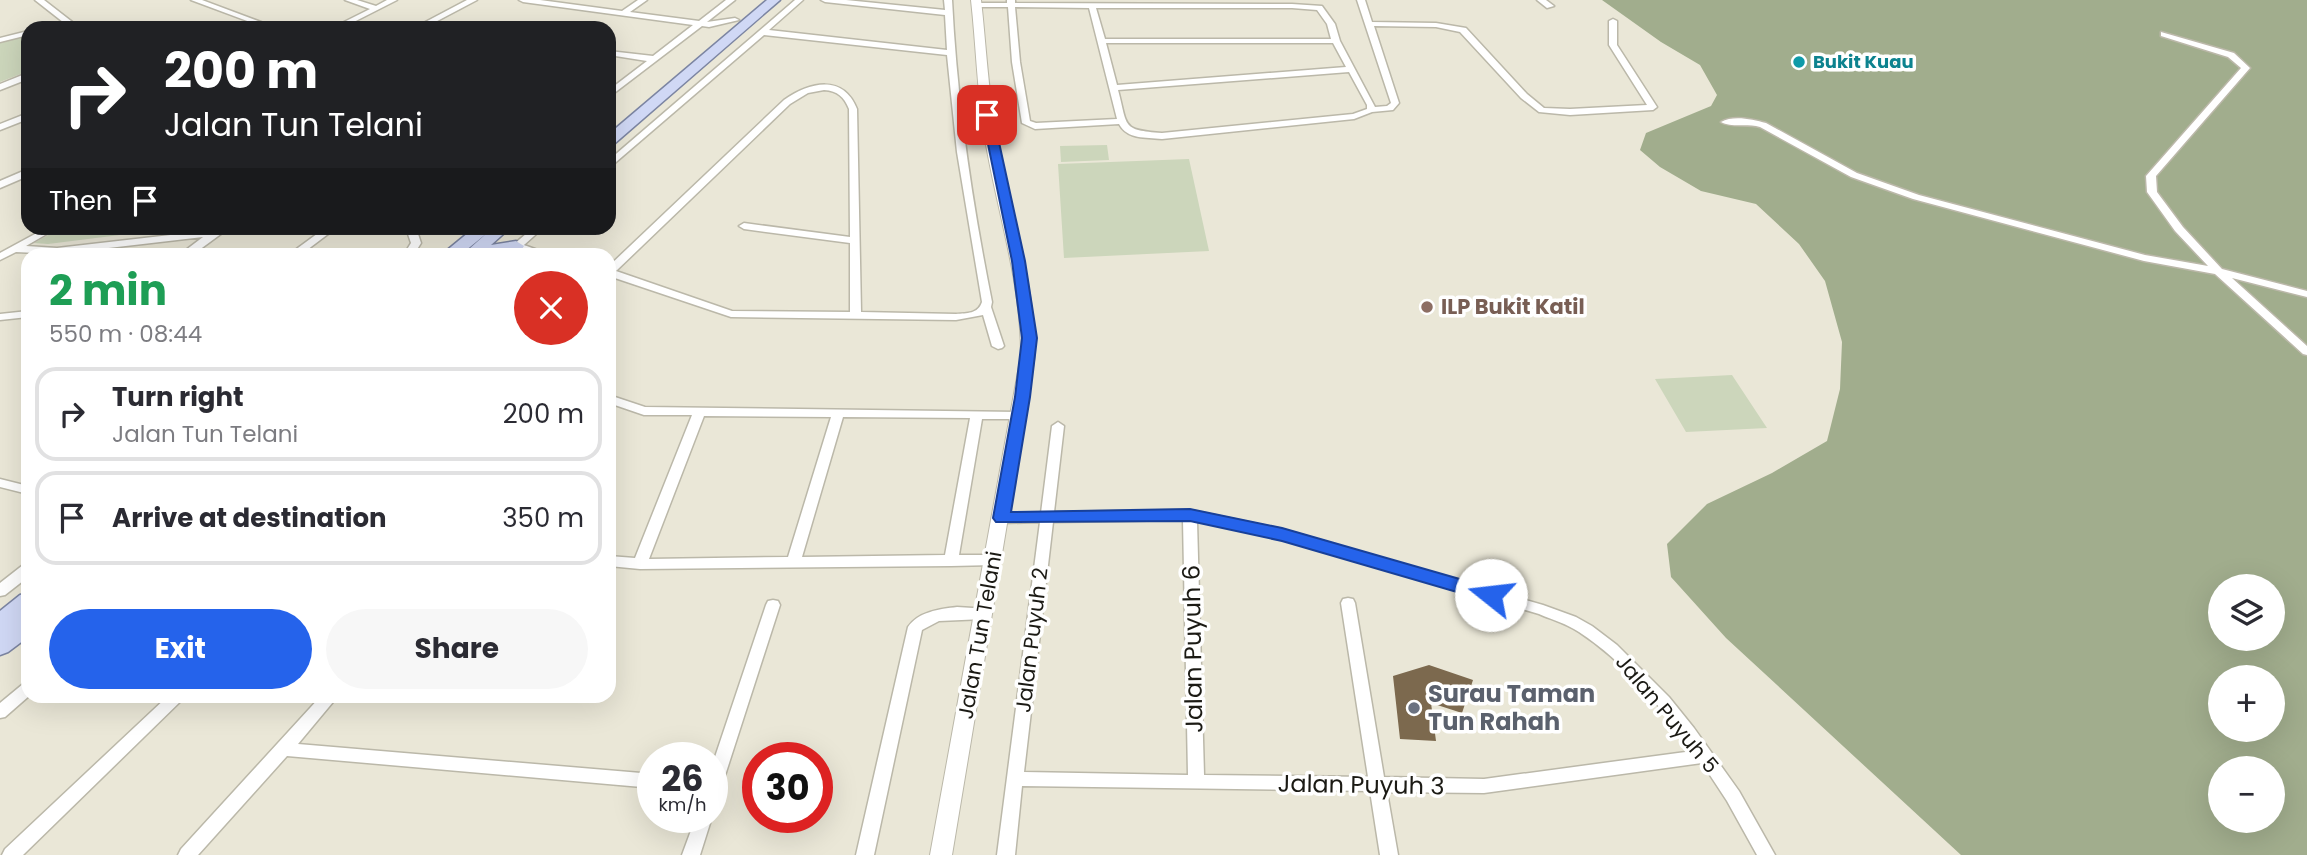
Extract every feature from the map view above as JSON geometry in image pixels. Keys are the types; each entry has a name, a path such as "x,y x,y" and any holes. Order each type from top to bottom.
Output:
{"main road":[{"path":"616,118 709,28 735,20 758,0"},
{"path":"616,135 774,0"},
{"path":"458,248 475,235"},
{"path":"478,248 494,235"},
{"path":"0,624 21,607"},
{"path":"0,646 21,630"}],"street":[{"path":"39,0 64,21"},
{"path":"195,0 254,21"},
{"path":"349,0 376,8"},
{"path":"350,21 393,0"},
{"path":"432,21 473,0"},
{"path":"523,0 624,13 709,28"},
{"path":"624,13 643,0"},
{"path":"616,89 654,59 709,28 731,0"},
{"path":"616,158 799,0"},
{"path":"825,0 948,13"},
{"path":"948,0 950,54 966,193 986,308 998,346"},
{"path":"1092,5 1122,121 1127,130 1134,134 1162,136 1354,116 1371,110 1390,108 1395,103 1361,0"},
{"path":"1541,0 1550,6"},
{"path":"1011,2 1016,62 1026,123 1035,126 1122,121"},
{"path":"977,3 1312,7 1323,11 1371,110"},
{"name":"Jalan Tun Telani","path":"941,855 1002,518 1028,355 1028,322 1015,242 990,134 977,3"},
{"path":"1370,24 1436,25 1464,30 1524,96 1542,110 1570,112 1653,107 1613,45 1613,21"},
{"path":"761,32 950,54"},
{"path":"2164,34 2231,55 2246,68 2151,176 2152,192 2218,271 2307,352"},
{"path":"0,40 21,35"},
{"path":"1102,41 1336,41"},
{"path":"616,54 654,59"},
{"path":"1114,88 1351,69"},
{"path":"0,87 21,79"},
{"path":"616,265 788,102 813,87 840,91 852,102 856,316"},
{"path":"0,128 21,119"},
{"path":"1725,122 1751,121 1763,125 1854,175 1916,197 2144,258 2218,271 2307,294"},
{"path":"0,185 21,175"},
{"path":"744,226 854,241"},
{"path":"0,257 39,235"},
{"path":"80,248 181,235"},
{"path":"194,248 213,235"},
{"path":"303,248 321,235"},
{"path":"514,248 529,235"},
{"path":"14,249 21,249"},
{"path":"616,274 731,314 970,316 980,314 986,308"},
{"path":"0,317 21,315"},
{"path":"616,401 644,411 1019,415"},
{"path":"640,565 699,412"},
{"path":"793,562 838,413"},
{"path":"951,561 976,414"},
{"name":"Jalan Puyuh 2","path":"1006,855 1058,426"},
{"path":"0,483 21,488"},
{"name":"Jalan Puyuh 5","path":"1002,518 1190,515 1282,534 1543,610 1566,620 1585,629 1629,664 1731,793 1766,855"},
{"name":"Jalan Puyuh 6","path":"1190,515 1196,782"},
{"path":"616,562 640,565 994,560"},
{"path":"0,591 21,574"},
{"path":"1348,603 1389,855"},
{"path":"728,743 774,605"},
{"path":"865,855 915,627 922,620 932,617 984,613"},
{"path":"0,712 21,694"},
{"path":"11,855 172,703"},
{"path":"187,855 325,703"},
{"path":"283,749 637,780"},
{"name":"Jalan Puyuh 3","path":"1015,779 1484,786 1704,756"},
{"path":"691,855 699,833"}],"green space":[{"path":"1602,0 2307,0 2307,855 1961,855 1726,638 1671,577 1667,544 1707,504 1772,473 1827,441 1840,389 1842,342 1825,281 1799,244 1756,204 1701,191 1660,167 1640,150 1646,133 1711,106 1717,95 1700,65 1661,42"},
{"path":"21,38 21,74 0,82 0,43"},
{"path":"1107,145 1109,160 1061,162 1060,146"},
{"path":"1189,159 1209,251 1064,258 1058,164"},
{"path":"48,235 120,235 48,244 34,243"},
{"path":"1732,375 1767,428 1686,432 1655,379"}],"building":[{"name":"Surau Taman Tun Rahah","path":"1429,665 1473,680 1462,713 1431,703 1436,741 1400,739 1393,676"}],"place":[{"name":"Bukit Kuau","path":"1799,62"},
{"name":"ILP Bukit Katil","path":"1427,307"},
{"name":"Surau Taman Tun Rahah","path":"1414,708"}],"route":[{"path":"987,115 1019,261 1029,338 1023,397 1002,518 1190,515 1282,534 1491,595"}]}
